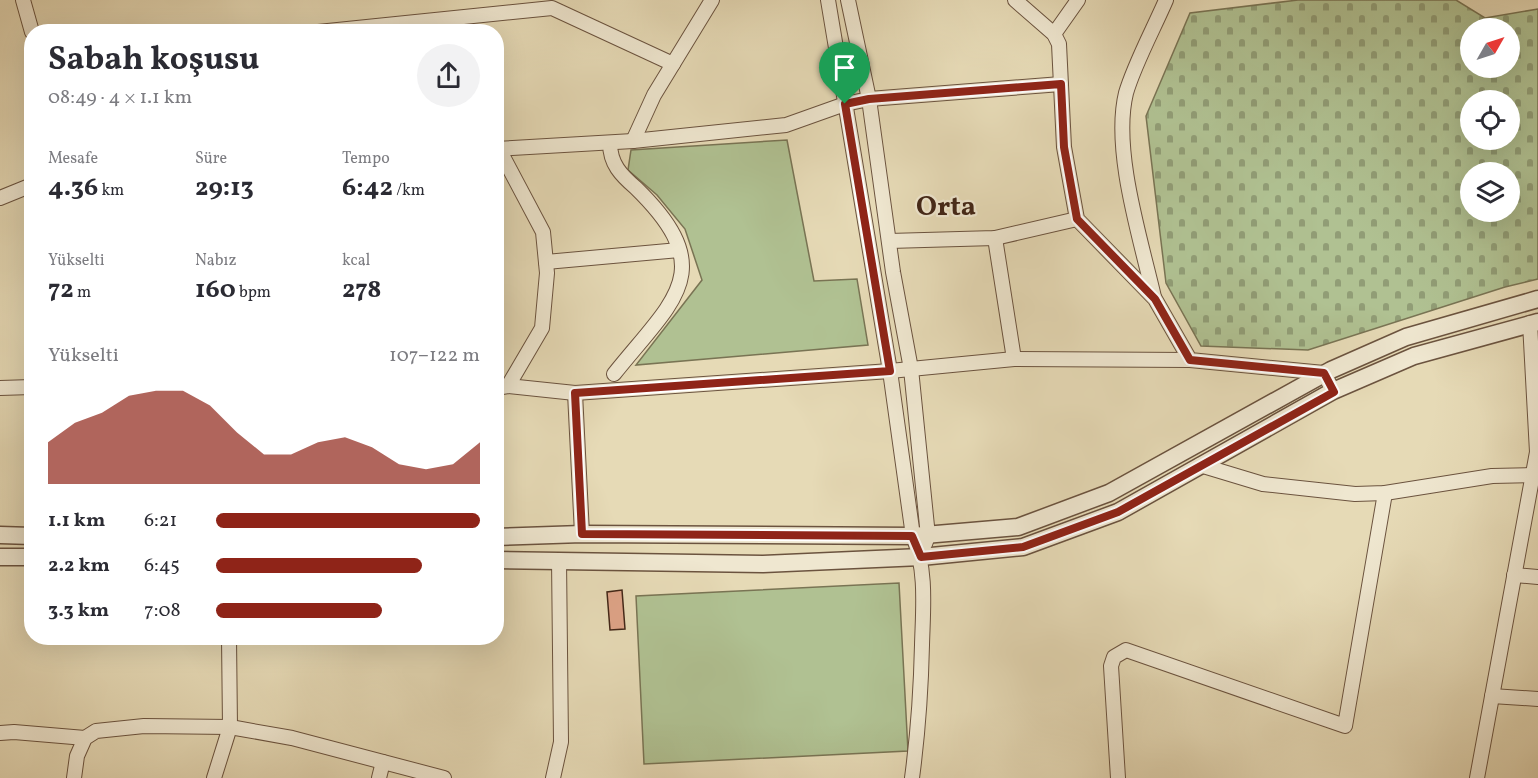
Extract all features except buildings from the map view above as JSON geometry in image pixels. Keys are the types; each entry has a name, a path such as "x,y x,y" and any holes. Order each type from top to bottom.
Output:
{"street":[{"path":"23,0 30,24"},
{"path":"633,141 654,95 712,0"},
{"path":"828,0 920,536"},
{"path":"848,0 869,99 889,241 911,369 923,595 920,724 912,778"},
{"path":"1015,0 1054,34 1059,44 1064,147 1077,219 1155,299 1190,360"},
{"path":"1054,34 1078,0"},
{"path":"1155,299 1131,197 1123,143 1126,94 1166,0"},
{"path":"406,24 552,8 673,63"},
{"path":"504,149 610,143 786,125 845,104 869,99 1061,84"},
{"path":"610,143 616,168 659,211 676,236 682,277 676,295 614,374"},
{"path":"504,160 543,231 546,262 542,328 504,384"},
{"path":"0,198 24,188"},
{"path":"889,241 995,238 1077,219"},
{"path":"995,238 1014,359"},
{"path":"546,262 679,250"},
{"path":"504,537 582,534 920,536 1018,527 1109,493 1324,373 1406,337 1538,299"},
{"path":"504,560 763,564 921,557 1023,547 1118,512 1334,392 1414,356 1534,322 1537,452 1477,778"},
{"path":"504,387 575,393 890,371 1014,359 1190,360 1324,373"},
{"path":"1324,373 1334,392"},
{"path":"0,388 24,387"},
{"path":"575,393 582,534"},
{"path":"1200,465 1233,477 1294,489 1386,493 1492,476 1533,475"},
{"path":"1118,778 1111,666 1114,657 1126,650 1345,726 1386,493"},
{"path":"0,535 24,536"},
{"path":"0,557 24,557"},
{"path":"553,778 561,742 559,560"},
{"path":"1514,575 1538,577"},
{"path":"214,778 230,727 229,645"},
{"path":"1492,696 1538,699"},
{"path":"74,778 77,756 85,738 96,731 144,726 230,727 292,738 444,778"},
{"path":"0,733 14,732 85,738"},
{"path":"379,778 383,762"}],"green space":[{"path":"1298,0 1456,0 1485,18 1538,9 1538,279 1505,287 1308,350 1201,346 1166,283 1146,116 1190,13"},
{"path":"787,140 814,281 857,279 868,345 636,365 702,280 685,229 657,195 628,170 631,150"},
{"path":"899,583 908,751 644,764 636,596"}],"district":[{"name":"Orta","path":"946,207"}],"route":[{"path":"1061,84 1064,147 1077,219 1155,299 1190,360 1324,373 1334,392 1118,512 1023,547 921,557 912,536 763,537 582,534 575,393 890,371 845,104 869,99 1061,84"}]}
